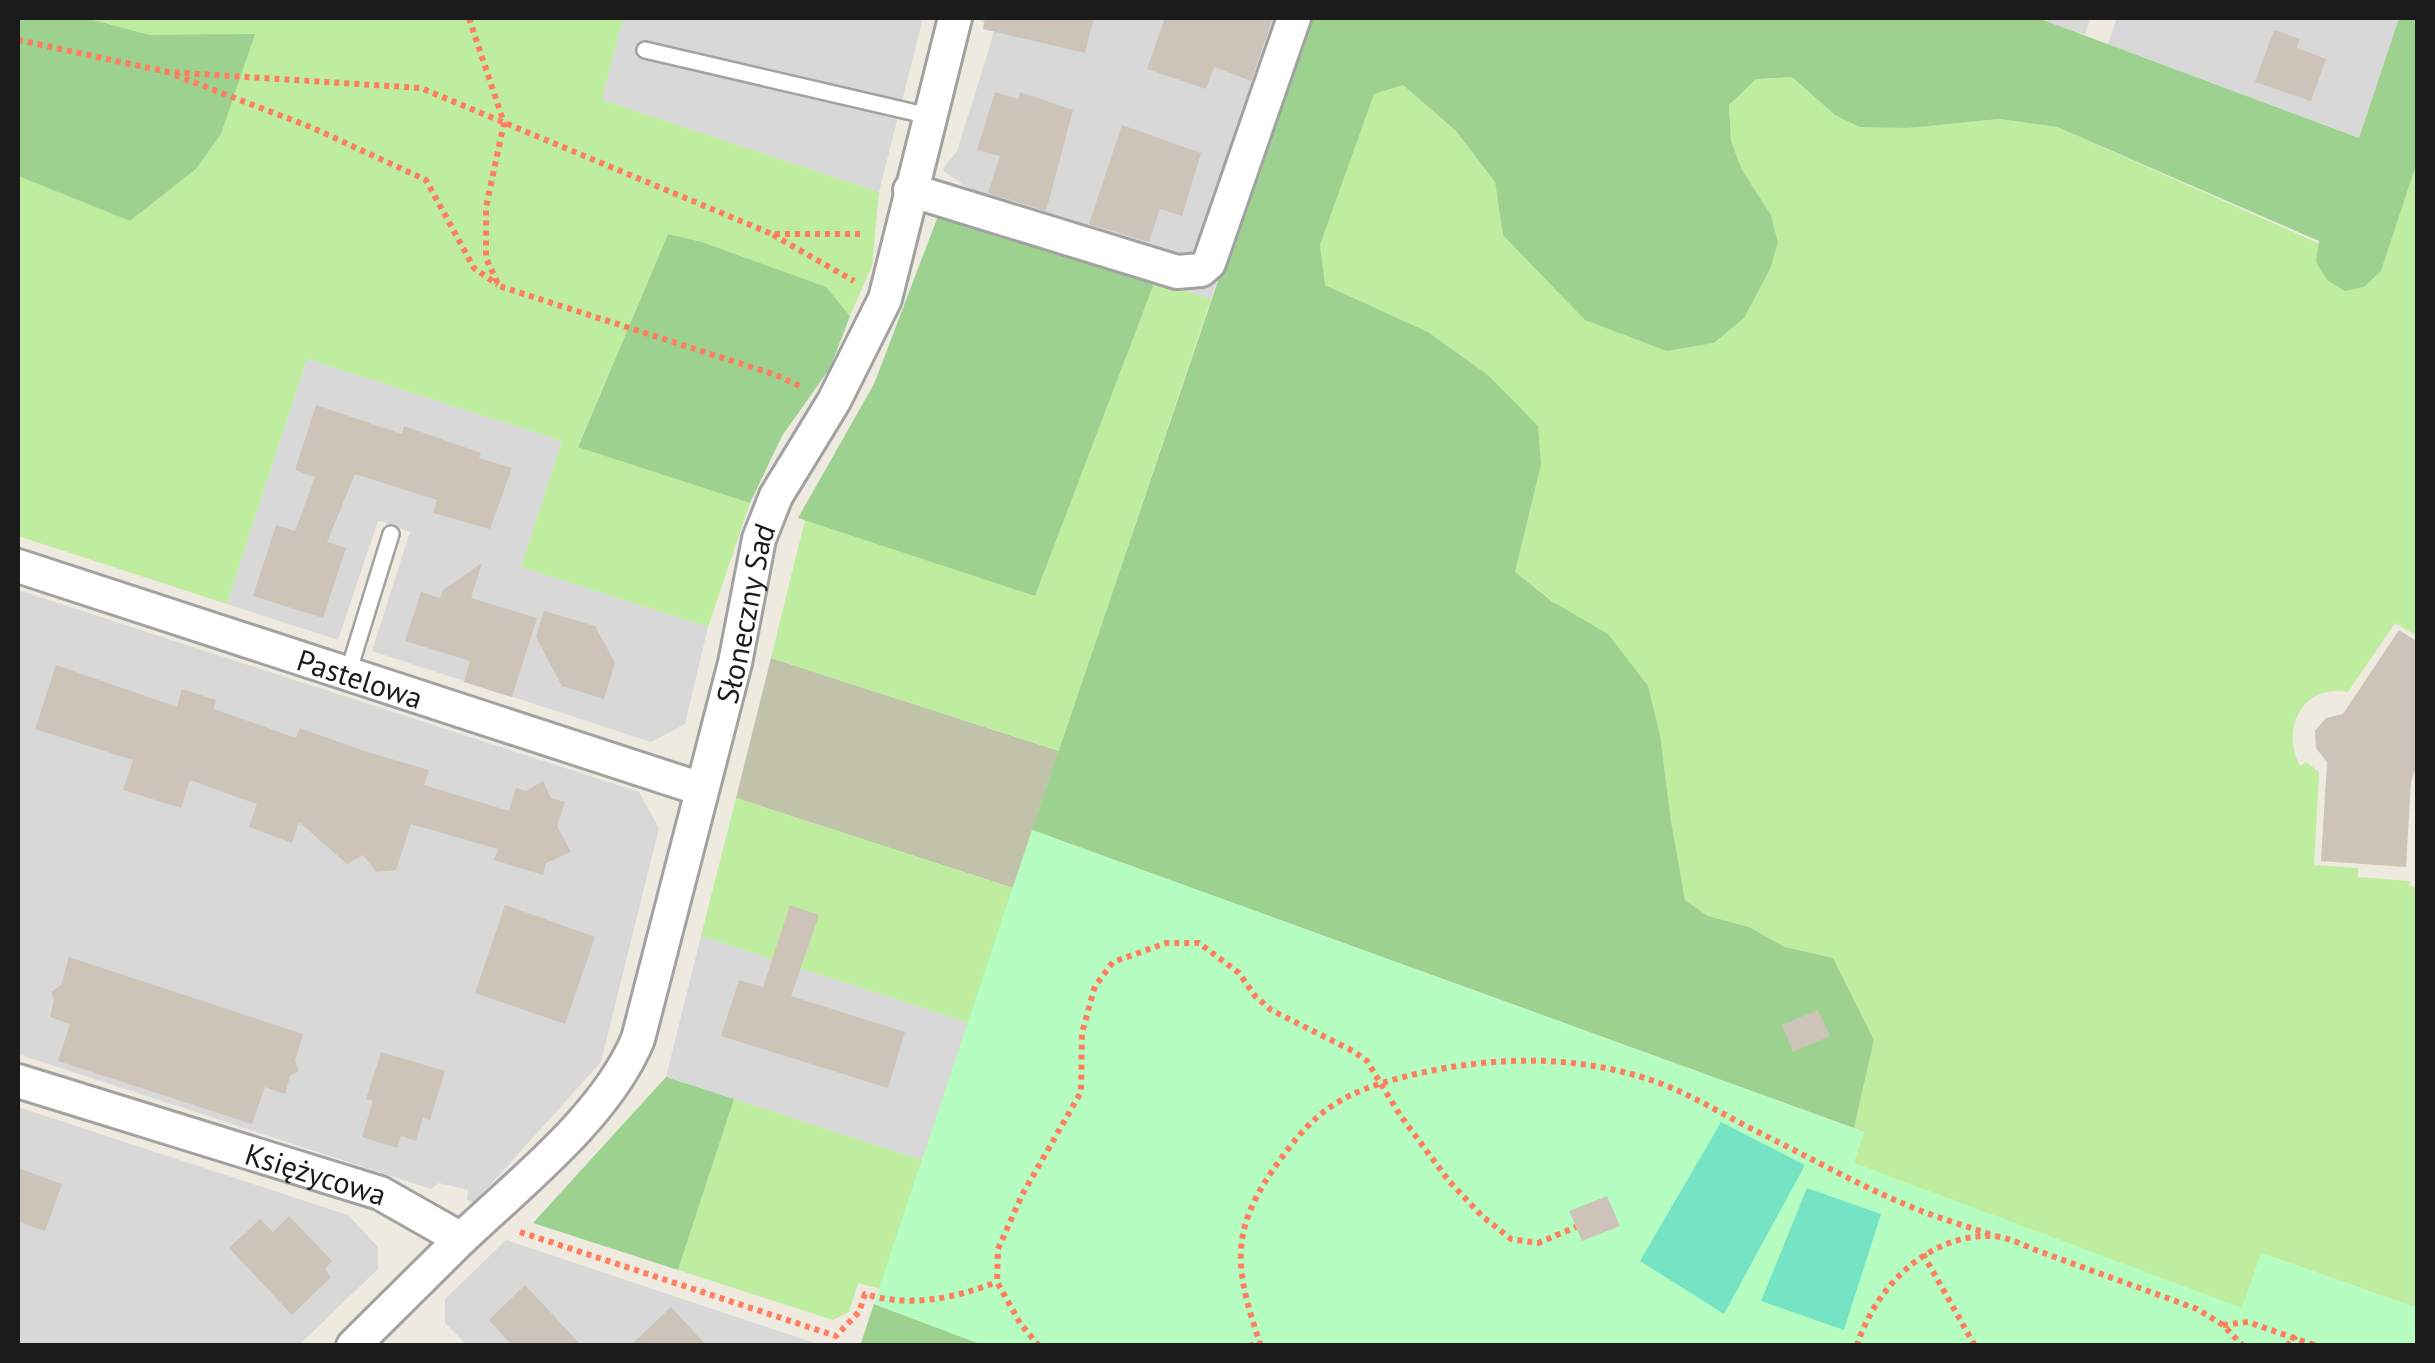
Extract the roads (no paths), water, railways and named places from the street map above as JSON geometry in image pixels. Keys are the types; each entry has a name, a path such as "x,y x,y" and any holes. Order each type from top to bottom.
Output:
{"street":[{"name":"Słoneczny Sad","path":"462,1239 572,1132 630,1059 735,663 759,538 776,496 834,400 885,299 955,18"},
{"path":"907,206 1178,272 1201,270 1208,264 1294,18"},
{"name":"Pastelowa","path":"18,566 701,789"},
{"name":"Księżycowa","path":"18,1081 380,1193 462,1239"},
{"path":"352,1346 462,1239"}],"lane":[{"path":"645,50 929,116"},
{"path":"348,673 391,534"}]}
